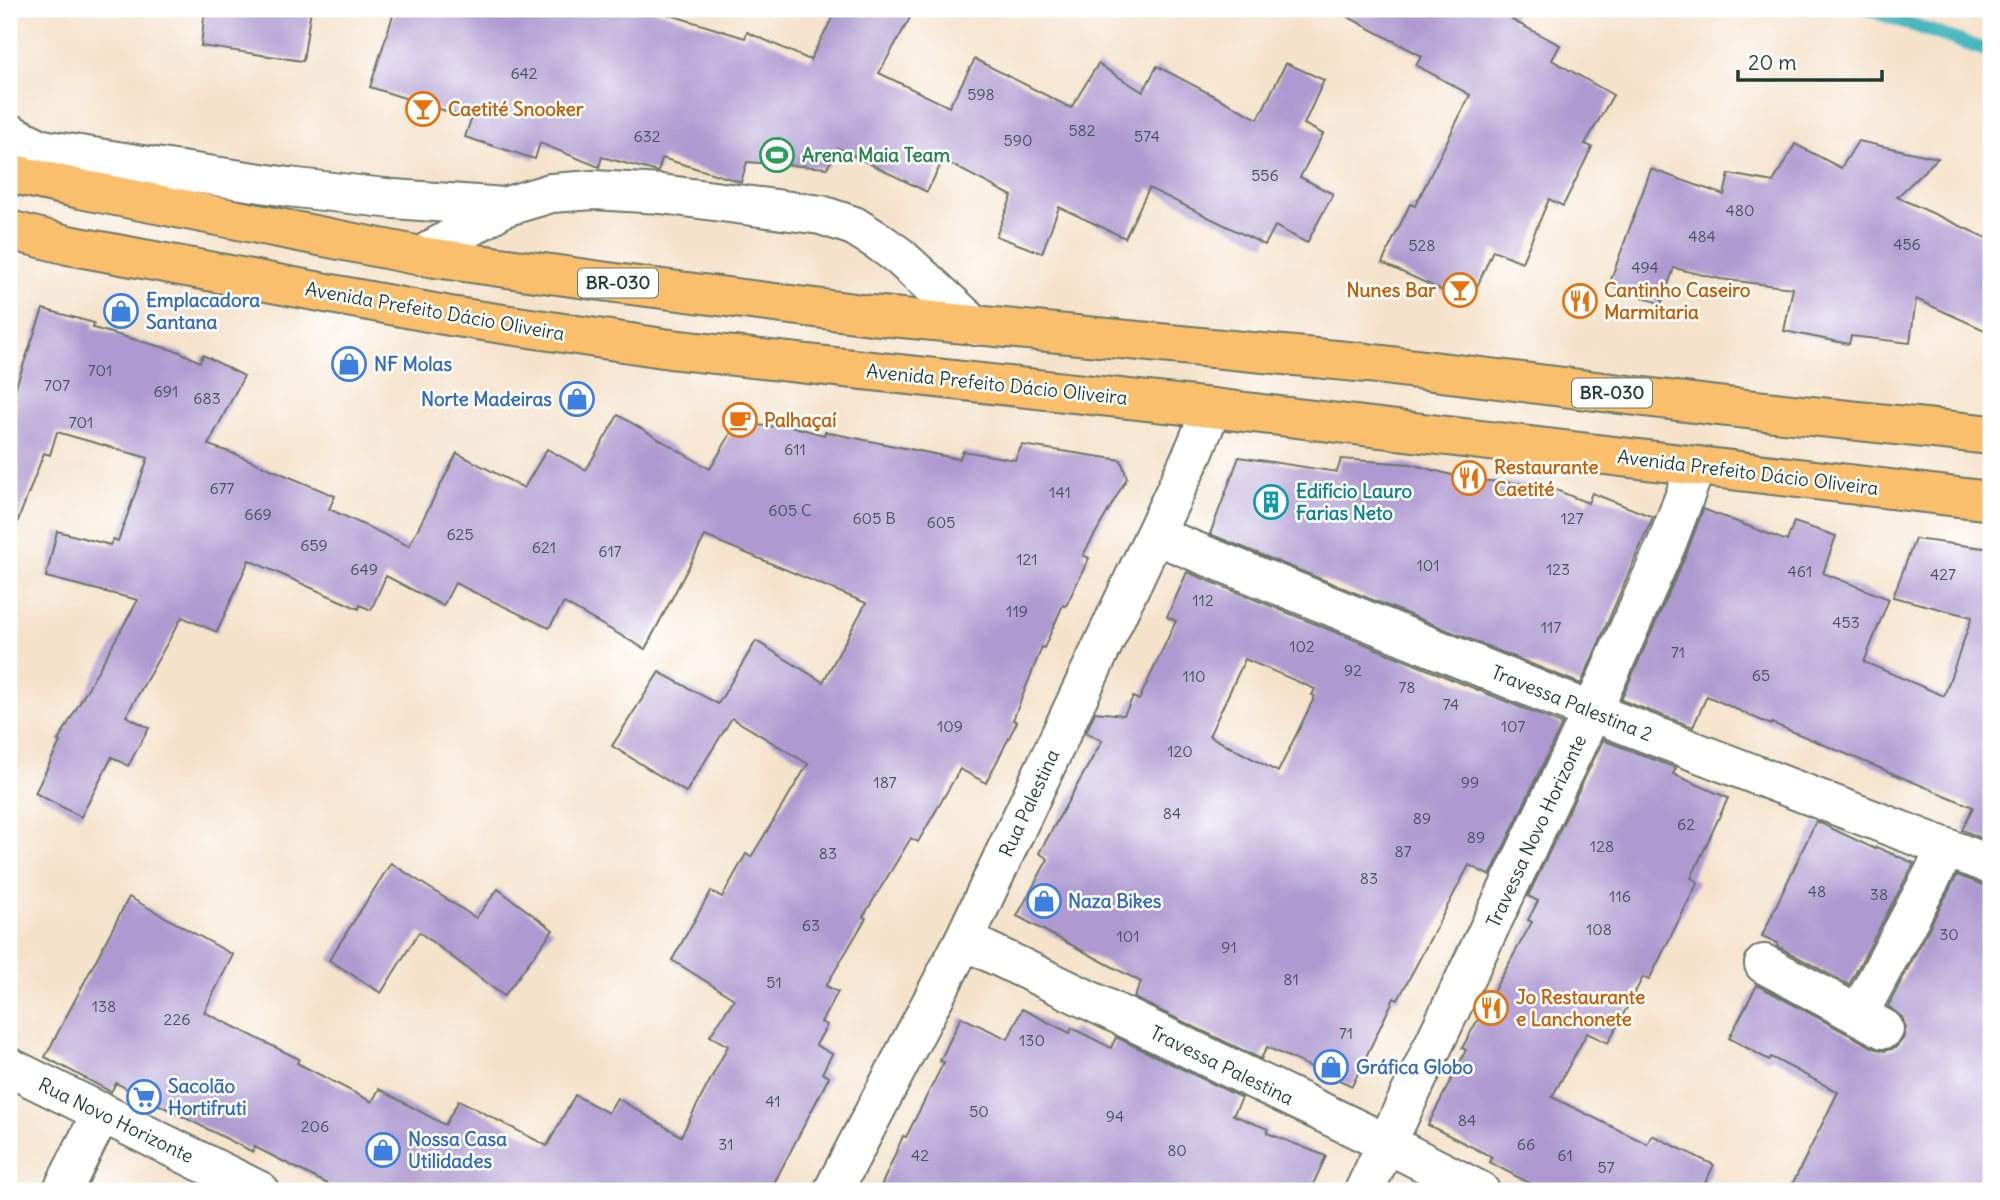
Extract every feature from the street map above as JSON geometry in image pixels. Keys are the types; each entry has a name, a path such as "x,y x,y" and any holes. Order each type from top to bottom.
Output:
{"main road":[{"name":"BR-030","path":"9,173 80,190 421,256 664,289 975,326 1367,363 1718,406 1991,435"},
{"name":"Avenida Prefeito Dácio Oliveira","path":"9,230 68,245 450,316 670,349 1212,408 1991,502"}],"street":[{"path":"9,133 42,149 161,169 394,199 504,207"},
{"path":"421,256 504,207 551,193 594,190 661,194 821,215 854,226 899,256 975,326"},
{"name":"Rua Palestina","path":"833,1191 964,940 1194,452 1212,408"},
{"name":"Travessa Novo Horizonte","path":"1364,1191 1592,712 1667,543 1696,466"},
{"name":"Travessa Palestina 2","path":"1155,535 1592,712 1991,865"},
{"path":"1764,964 1871,1022 1947,848"},
{"name":"Travessa Palestina","path":"964,940 1480,1191"},
{"name":"Rua Novo Horizonte","path":"9,1068 260,1191"},
{"path":"62,1191 102,1112"}],"building":[{"path":"205,9 311,9 303,61 201,46"},
{"path":"395,9 651,9 745,38 747,32 810,60 837,9 915,9 879,73 949,107 975,59 1071,108 1098,64 1143,92 1157,66 1258,119 1286,63 1324,80 1304,124 1323,134 1300,177 1333,194 1307,243 1275,226 1265,245 1149,188 1125,238 1059,207 1042,253 996,236 1012,196 943,160 927,192 838,148 827,168 747,162 741,182 662,158 658,172 602,157 599,167 540,143 535,159 465,137 471,119 370,87"},
{"path":"1333,9 1518,9 1512,20 1560,45 1552,60 1613,95 1585,144 1592,147 1563,206 1549,199 1522,262 1493,250 1470,303 1382,263 1410,204 1415,206 1470,95 1416,65 1422,56"},
{"path":"1858,141 1938,158 1897,197 1991,240 1991,333 1916,299 1910,343 1851,336 1849,344 1784,331 1793,288 1720,279 1674,268 1661,304 1609,285 1651,169 1724,195 1729,174 1773,182 1795,144 1841,168"},
{"path":"43,309 94,323 93,328 180,352 200,362 203,355 244,376 208,445 335,496 329,509 409,546 457,453 524,488 547,449 586,470 618,415 710,469 737,423 778,427 779,423 824,435 825,432 959,459 963,451 1015,460 1022,445 1121,460 1127,478 1083,555 1089,558 1066,606 1063,605 1044,648 1042,647 1013,720 1017,722 986,783 960,769 918,842 911,838 863,917 866,918 826,986 838,992 821,1022 827,1025 816,1045 832,1054 822,1073 829,1077 770,1191 341,1191 255,1147 253,1152 116,1083 111,1092 45,1057 129,897 233,955 204,1012 299,1059 297,1063 372,1102 379,1089 445,1125 459,1100 547,1146 575,1095 608,1113 617,1098 681,1136 728,1046 710,1036 734,999 672,960 711,891 722,897 746,854 751,857 808,764 732,718 686,792 612,746 659,672 718,704 756,641 823,682 866,603 705,536 645,649 564,603 549,628 455,583 443,606 386,576 371,610 360,605 359,609 249,560 217,632 182,617 126,716 149,728 128,766 112,757 81,817 35,793 60,742 58,741 138,600 46,577 57,531 110,545 113,539 118,541 148,458 57,432 50,455 44,453 12,536 9,535 9,406"},
{"path":"1239,457 1337,472 1341,459 1410,464 1467,479 1546,486 1588,503 1592,493 1653,517 1581,684 1210,534"},
{"path":"1703,509 1787,541 1794,522 1836,536 1823,573 1889,599 1864,662 1944,696 1972,617 1893,597 1915,539 1991,549 1991,842 1962,830 1973,807 1772,723 1771,725 1707,696 1693,727 1621,700 1687,552"},
{"path":"1187,572 1562,724 1490,876 1469,865 1398,1000 1394,998 1352,1086 1267,1047 1261,1059 1134,998 1141,982 1017,916 1048,859 1039,853 1102,741 1086,732 1095,712 1124,715 1133,697 1139,700 1176,621 1167,617","holes":["1245,659 1315,689 1312,695 1315,696 1278,772 1209,736"]},
{"path":"1603,740 1676,768 1673,774 1728,798 1691,878 1698,882 1649,980 1643,977 1608,1043 1587,1033 1552,1097 1647,1144 1652,1135 1714,1165 1701,1191 1544,1191 1489,1162 1492,1157 1428,1125 1466,1050 1462,1048 1532,922 1528,920 1538,901 1528,896"},
{"path":"1816,821 1875,849 1876,847 1914,863 1849,985 1762,936"},
{"path":"391,863 476,918 498,889 553,930 504,996 419,932 381,993 329,960"},
{"path":"1957,875 1991,886 1991,1191 1789,1191 1838,1092 1729,1038 1757,985 1874,1048 1884,1051 1895,1048 1903,1039 1906,1028 1902,1017 1888,1006"},
{"path":"1022,1009 1070,1033 1072,1028 1111,1048 1116,1037 1242,1098 1233,1115 1268,1129 1267,1133 1326,1156 1310,1191 879,1191 903,1136 906,1137 944,1062 940,1061 961,1017 1008,1039"}],"waterway":[{"path":"1867,9 1991,52"}],"place":[{"name":"Caetité Snooker","path":"423,109"},
{"name":"Arena Maia Team","path":"777,155"},
{"name":"Nunes Bar","path":"1460,290"},
{"name":"Cantinho Caseiro Marmitaria","path":"1580,301"},
{"name":"Emplacadora Santana","path":"121,311"},
{"name":"NF Molas","path":"349,364"},
{"name":"Norte Madeiras","path":"577,399"},
{"name":"Palhaçaí","path":"740,420"},
{"name":"Restaurante Caetité","path":"1469,478"},
{"name":"Edifício Lauro Farias Neto","path":"1271,502"},
{"name":"Naza Bikes","path":"1044,901"},
{"name":"Jo Restaurante e Lanchonete","path":"1491,1008"},
{"name":"Gráfica Globo","path":"1331,1067"},
{"name":"Sacolão Hortifruti","path":"144,1097"},
{"name":"Nossa Casa Utilidades","path":"383,1150"}]}
